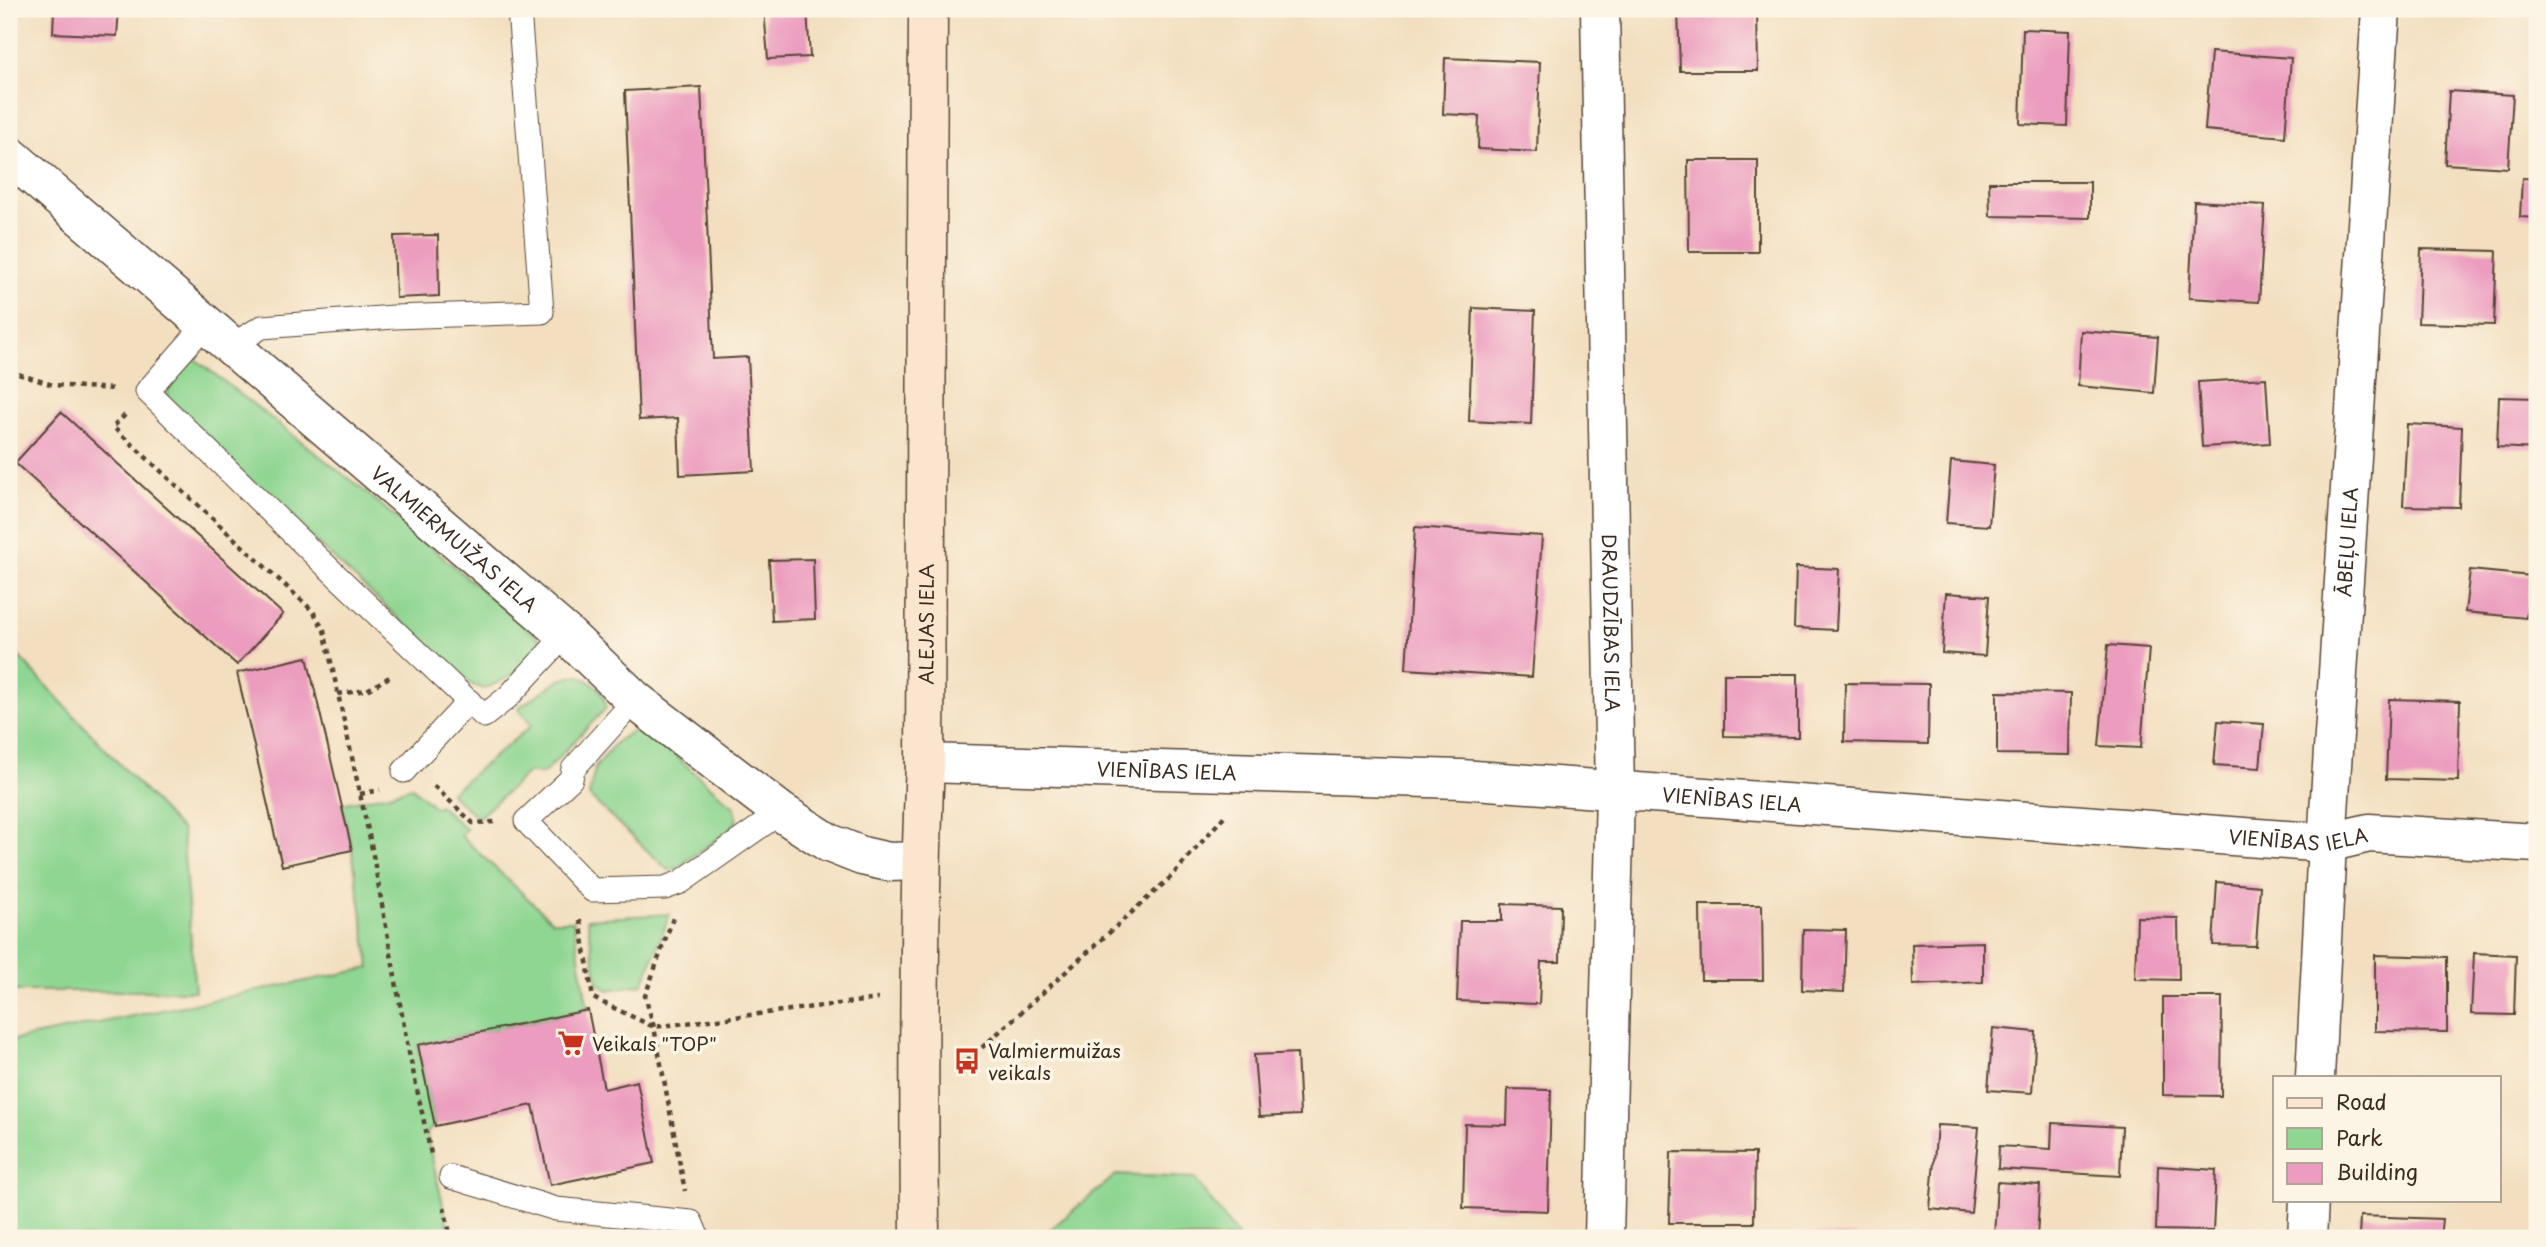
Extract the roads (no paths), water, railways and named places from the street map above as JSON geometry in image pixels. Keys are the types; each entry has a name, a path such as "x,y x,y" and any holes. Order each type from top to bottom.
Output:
{"main road":[{"name":"ALEJAS IELA","path":"920,1238 919,1031 925,763 928,9"}],"street":[{"name":"DRAUDZĪBAS IELA","path":"1600,9 1615,792 1604,1238"},
{"name":"ĀBEĻU IELA","path":"2315,1076 2327,843 2381,9"},
{"name":"VALMIERMUIŽAS IELA","path":"9,155 24,181 219,334 566,634 635,700 781,812 829,843 862,856 889,862 921,861"},
{"name":"VIENĪBAS IELA","path":"925,763 1461,779 2327,843 2369,833 2537,844"},
{"path":"2307,1238 2309,1202"}],"lane":[{"path":"519,9 542,312 394,317 262,327 219,334 147,391 484,716 508,697 566,634"},
{"path":"635,700 573,769 571,779 526,821 592,890 665,888 681,882 781,812"},
{"path":"408,767 468,701"},
{"path":"451,1177 556,1209 695,1230"}],"place":[{"name":"Veikals \"TOP\"","path":"571,1043"},
{"name":"Valmiermuižas veikals","path":"967,1061"}]}
